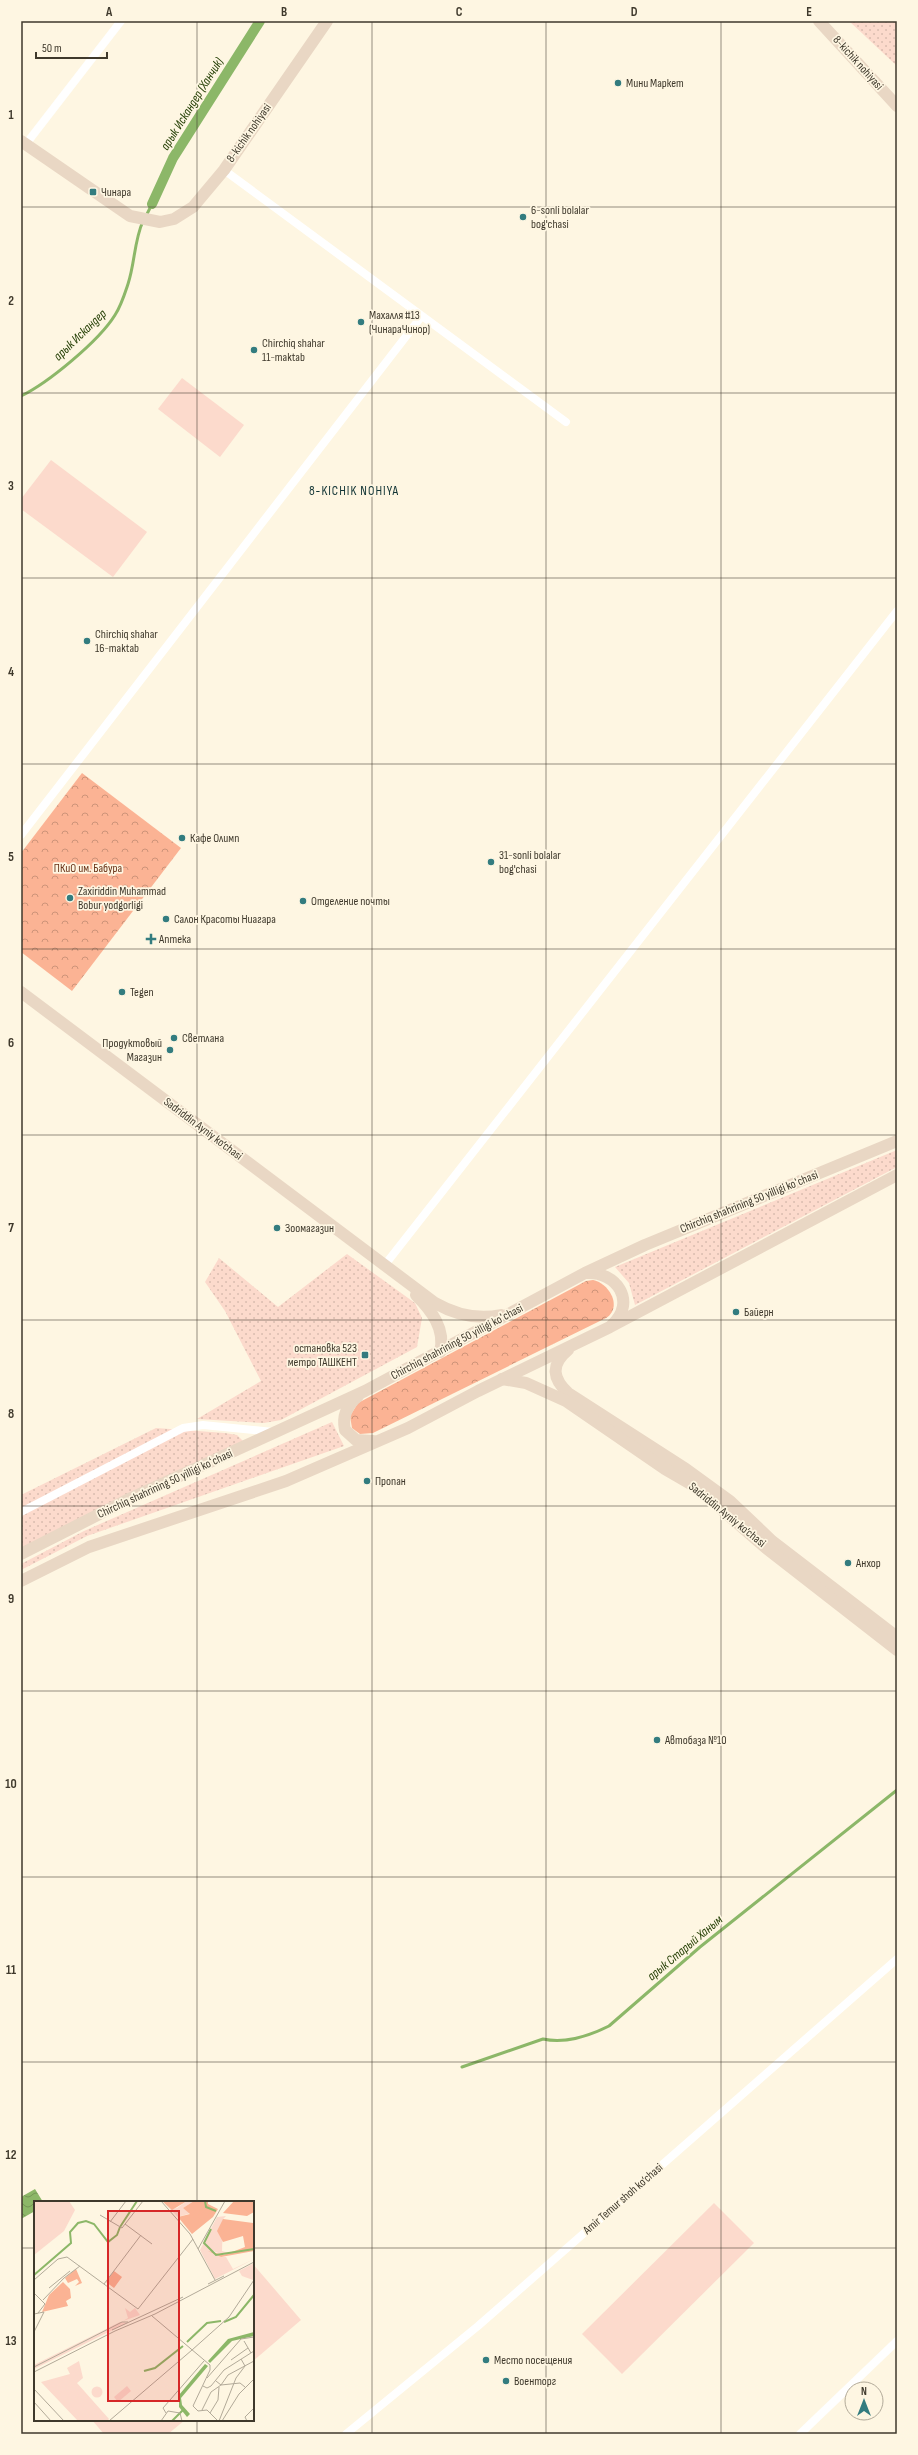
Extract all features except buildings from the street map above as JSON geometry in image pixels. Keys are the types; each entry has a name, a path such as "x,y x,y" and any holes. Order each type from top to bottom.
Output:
{"main road":[{"name":"8-kichik nohiyasi","path":"24,142 130,216 153,221 168,221 188,212 224,170 327,21"},
{"name":"8-kichik nohiyasi","path":"819,21 897,106"},
{"name":"Sadriddin Ayniy ko‘chasi","path":"21,992 384,1266"},
{"name":"Chirchiq shahrining 50 yilligi koʻchasi","path":"21,1554 126,1500 365,1391 585,1273 645,1245 897,1141"},
{"path":"21,1581 89,1547 286,1481 387,1437 610,1327 897,1175"},
{"path":"384,1266 436,1303 454,1313 487,1318 512,1312"},
{"path":"384,1266 431,1311 441,1332 442,1344 440,1352"},
{"path":"585,1273 605,1275 614,1281 619,1288 623,1299 623,1309 618,1319 610,1327"},
{"name":"Sadriddin Ayniy ko‘chasi","path":"580,1341 563,1355 555,1368 555,1377 568,1393 686,1469 730,1501 772,1541 897,1637"},
{"name":"Sadriddin Ayniy ko‘chasi","path":"502,1379 526,1383 566,1401 665,1469 696,1487 766,1548 897,1650"},
{"path":"365,1391 353,1400 346,1410 344,1420 345,1430 352,1438 360,1441 373,1441 387,1437"}],"street":[{"path":"24,142 121,21"},
{"path":"224,170 421,317 566,422"},
{"path":"21,835 421,317"},
{"path":"384,1266 897,611"},
{"path":"21,1512 183,1428 203,1425 277,1432"},
{"name":"Amir Temur shoh ko‘chasi","path":"346,2434 478,2326 897,1959"},
{"path":"800,2434 897,2340"}],"shaded area":[{"path":"849,21 897,21 897,66"},
{"path":"182,378 244,425 220,457 158,409"},
{"path":"51,460 147,532 113,577 21,509 21,499"},
{"path":"897,1150 897,1167 635,1305 629,1283 615,1267"},
{"path":"347,1254 415,1303 422,1318 417,1347 281,1420 264,1423 197,1419 261,1381 225,1311 205,1282 219,1258 278,1307"},
{"path":"332,1422 344,1446 87,1536 21,1570 21,1564 84,1531"},
{"path":"156,1428 225,1433 237,1435 243,1441 21,1551 21,1495"},
{"path":"714,2203 754,2243 622,2374 582,2334"},
{"path":"254,2265 301,2320 254,2360"},
{"path":"93,2421 184,2421 168,2434 104,2434"}],"green space":[{"name":"ПКиО им. Бабура","path":"82,773 181,848 72,991 21,952 21,853"},
{"path":"593,1280 599,1282 609,1290 612,1296 614,1302 613,1308 611,1313 606,1318 373,1433 360,1434 352,1428 350,1416 358,1403 586,1281"}],"water":[{"path":"35,2189 42,2201 34,2201 34,2212 21,2219 21,2197"}],"waterway":[{"name":"арык Искандер (Ханчик)","path":"152,204 173,158 260,21"},
{"name":"арык Искандер","path":"146,216 152,204"},
{"name":"арык Искандер","path":"21,396 45,382 85,349 115,315 121,304 128,284 138,236 143,221"},
{"name":"арык Старый Ханым","path":"462,2067 543,2039 568,2040 593,2033 609,2026 700,1947 897,1790"}],"place":[{"name":"Мини Маркет","path":"618,83"},
{"name":"Чинара","path":"93,192"},
{"name":"6-sonli bolalar bog'chasi","path":"523,217"},
{"name":"Махалля #13 (ЧинараЧинор)","path":"361,322"},
{"name":"Chirchiq shahar 11-maktab","path":"254,350"},
{"name":"Chirchiq shahar 16-maktab","path":"87,641"},
{"name":"Кафе Олимп","path":"182,838"},
{"name":"31-sonli bolalar bog'chasi","path":"491,862"},
{"name":"Zaxiriddin Muhammad Bobur yodgorligi","path":"70,898"},
{"name":"Отделение почты","path":"303,901"},
{"name":"Салон Красоты Ниагара","path":"166,919"},
{"name":"Аптека","path":"151,939"},
{"name":"Tegen","path":"122,992"},
{"name":"Светлана","path":"174,1038"},
{"name":"Продуктовый Магазин","path":"170,1050"},
{"name":"Зоомагазин","path":"277,1228"},
{"name":"Байерн","path":"736,1312"},
{"name":"остановка 523 метро ТАШКЕНТ","path":"365,1355"},
{"name":"Пропан","path":"367,1481"},
{"name":"Анхор","path":"848,1563"},
{"name":"Автобаза №10","path":"657,1740"},
{"name":"Место посещения","path":"486,2360"},
{"name":"Военторг","path":"506,2381"}],"district":[{"name":"8-KICHIK NOHIYA","path":"354,491"}]}
